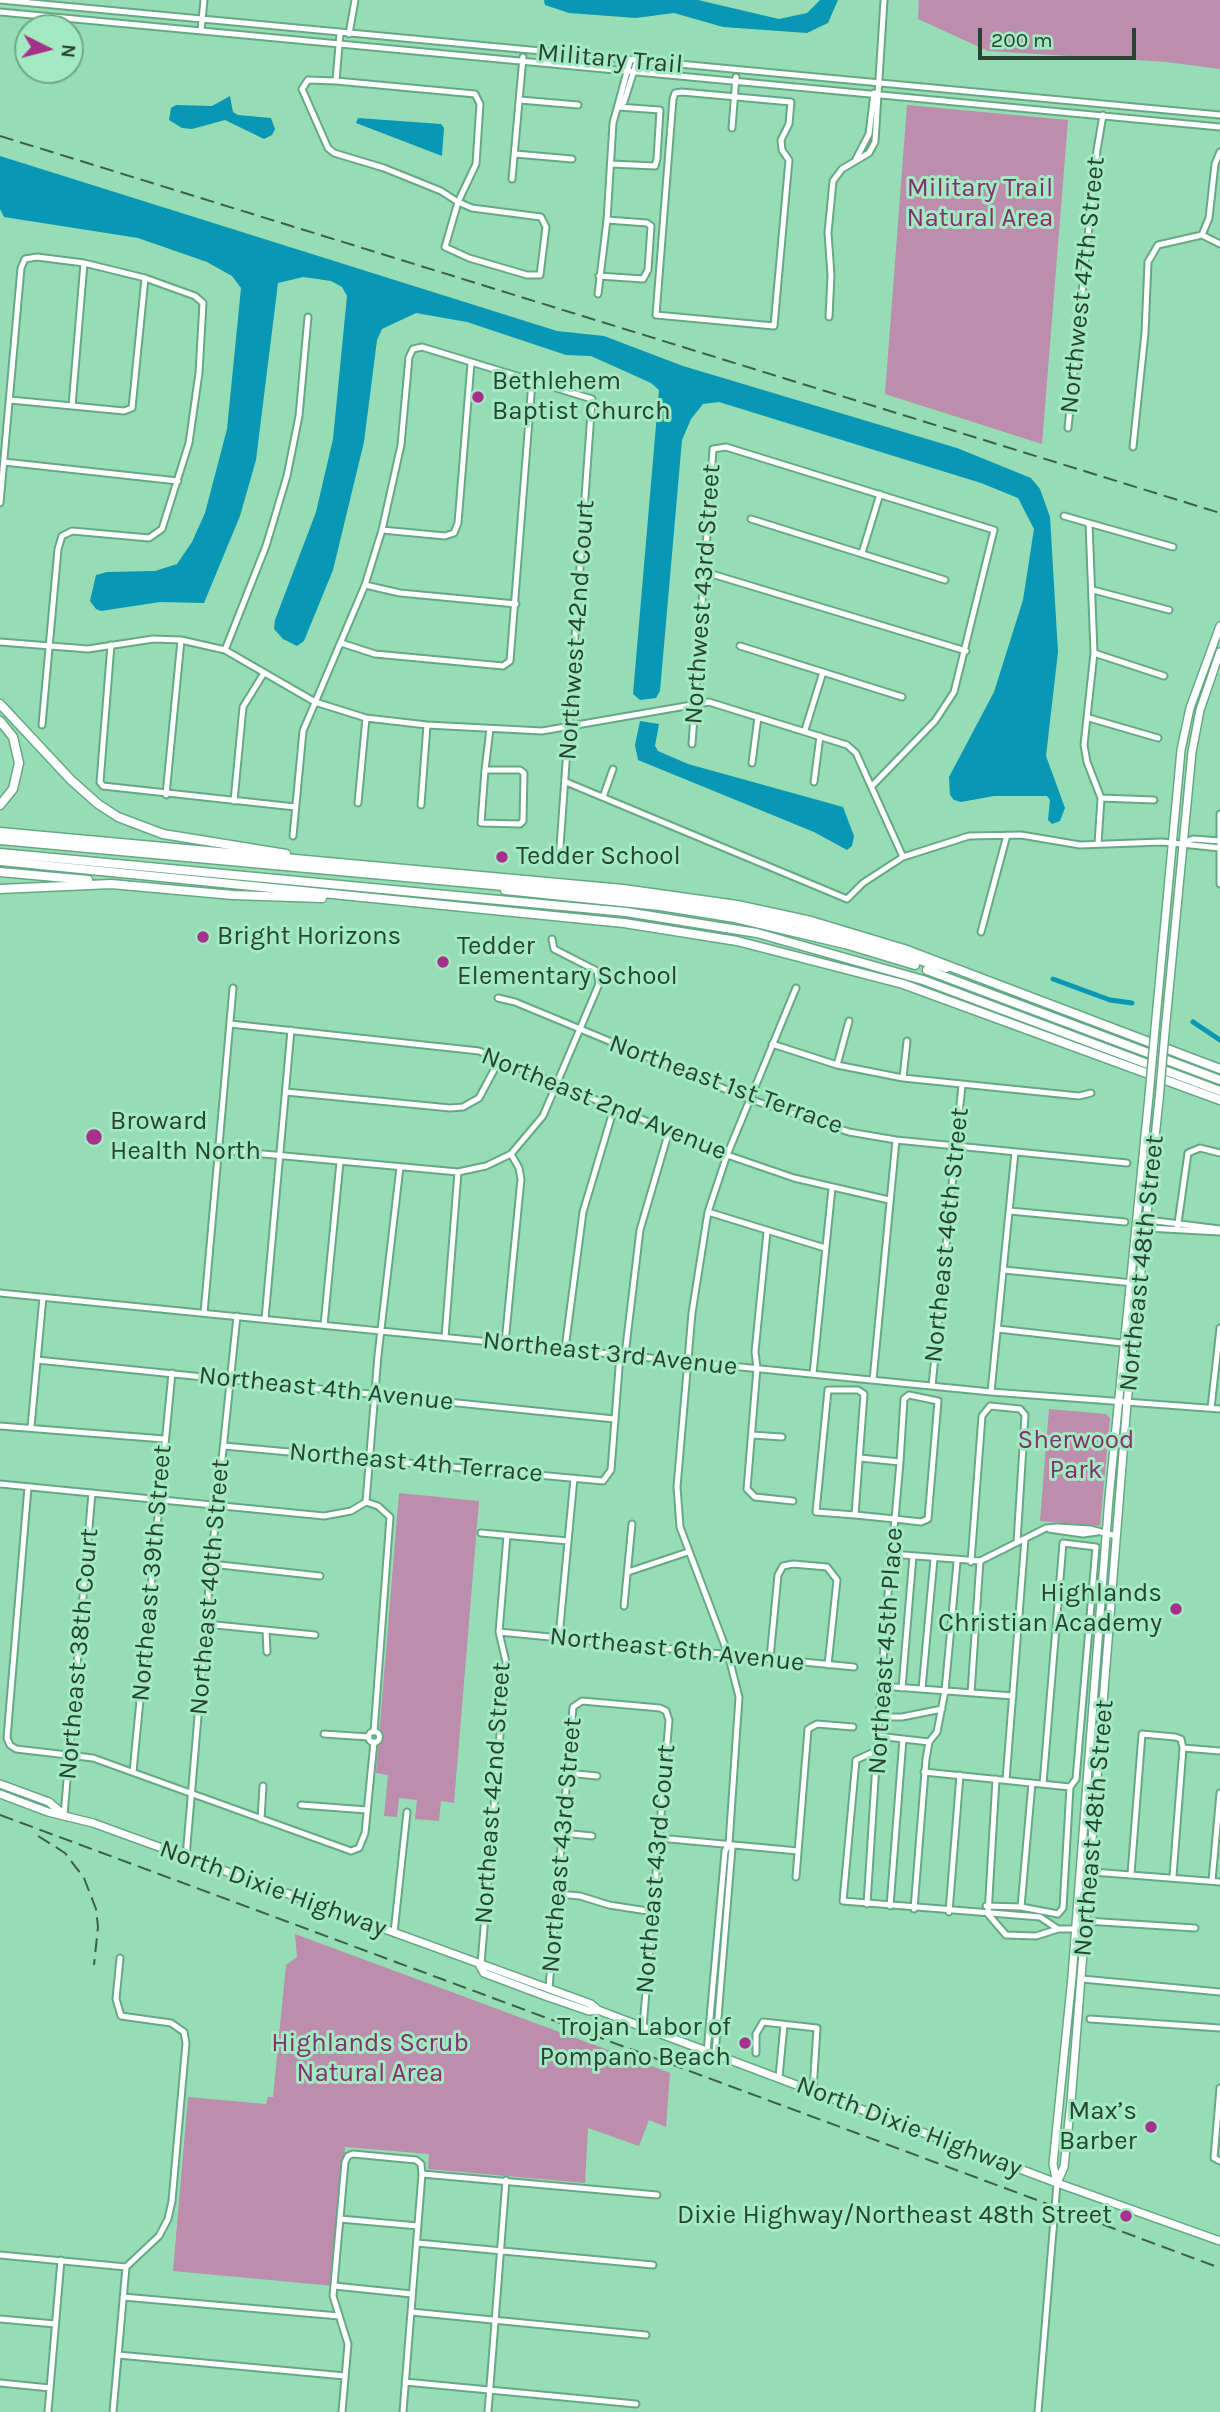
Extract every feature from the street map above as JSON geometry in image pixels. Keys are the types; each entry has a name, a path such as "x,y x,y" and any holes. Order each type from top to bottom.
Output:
{"highway":[{"path":"0,704 88,796 130,822 163,834 264,851 334,858 351,865"},
{"path":"0,721 13,737 19,763 13,789 0,806"},
{"path":"0,832 614,888 718,901 839,929 960,970 1220,1069"},
{"path":"0,840 660,906 790,930 917,966 1220,1080"},
{"path":"0,853 664,917 757,933 886,967 1220,1091"},
{"path":"0,861 643,925 737,941 829,962 903,984 1220,1100"},
{"path":"0,872 233,895 369,898"},
{"path":"339,873 575,891 717,908 828,933 936,967 960,970"},
{"path":"0,889 111,884"},
{"path":"664,917 737,941"}],"main road":[{"name":"Northeast 48th Street","path":"1057,2183 1053,2164 1080,1871 1122,1343 1149,1096 1181,750 1190,708 1220,626"},
{"name":"Northeast 48th Street","path":"1057,2183 1064,2167 1081,1993 1127,1403 1148,1224 1182,844 1192,752 1200,710 1220,652"},
{"path":"1109,1498 1118,1522"},
{"name":"North Dixie Highway","path":"0,1784 49,1802 64,1815"},
{"name":"North Dixie Highway","path":"0,1794 186,1857 480,1966 487,1965 711,2053 1220,2241"},
{"path":"1075,1929 1082,1938 1081,1993"},
{"name":"North Dixie Highway","path":"480,1966 484,1973 548,1997 589,2011 598,2010"}],"street":[{"name":"Military Trail","path":"0,0 1220,115"},
{"path":"201,30 204,0"},
{"path":"349,34 355,0"},
{"path":"829,317 831,275 828,233 833,181 842,169 869,153 875,142 884,0"},
{"name":"Military Trail","path":"0,12 1220,127"},
{"path":"336,81 340,33"},
{"path":"512,179 524,51"},
{"path":"598,294 617,101 630,61"},
{"path":"618,107 624,102 637,61"},
{"path":"732,128 737,70"},
{"path":"336,81 308,80 302,89 328,148 341,157 384,168 441,191 458,202 486,211 541,217 546,227 543,271 540,275 527,275 445,247 458,202 476,164 480,104 475,94 336,81"},
{"path":"675,93 734,97 791,102 789,124 780,140 782,150 789,160 774,326 656,315 654,311 675,93"},
{"path":"520,100 578,105"},
{"path":"1052,110 1053,100"},
{"path":"611,164 655,166 657,159 660,110 618,107"},
{"path":"1151,120 1152,109"},
{"name":"Northwest 47th Street","path":"1068,428 1100,115"},
{"path":"1202,235 1209,218 1215,164 1220,152"},
{"path":"515,154 572,159"},
{"path":"599,276 643,279 648,270 651,226 648,223 607,220"},
{"path":"1133,447 1146,333 1148,262 1158,245 1202,235 1220,244"},
{"path":"0,503 4,462 3,431 9,401 21,268 25,259 37,257 84,263 145,278 195,296 203,303 194,412 178,481 162,529 156,536 72,531 62,536 58,549 41,725"},
{"path":"72,406 84,263"},
{"path":"9,401 124,411 132,408 145,278"},
{"path":"225,650 266,546 288,476 299,416 308,317"},
{"path":"293,836 303,731 365,585 382,530 401,445 409,357 413,349 422,347 532,382 510,662 503,666 375,654 341,643"},
{"path":"382,530 445,536 454,533 458,523 471,363"},
{"name":"Northwest 42nd Court","path":"532,382 592,399 559,861"},
{"name":"Northwest 43rd Street","path":"692,744 713,449 718,446 880,494"},
{"path":"4,462 178,481"},
{"path":"862,553 880,494 995,530 954,692 945,709 873,786"},
{"path":"1065,516 1173,547"},
{"path":"751,519 945,580"},
{"path":"1089,523 1094,653 1084,745 1087,762 1101,798 1098,844"},
{"path":"705,572 966,651"},
{"path":"365,585 400,593 516,604"},
{"path":"1093,590 1169,610"},
{"path":"0,642 88,649 152,639 181,640 225,650 316,702 366,718 427,725 542,731 709,702 805,730 847,745 856,752 902,857"},
{"path":"166,795 181,640"},
{"path":"111,645 100,782 103,786 295,807"},
{"path":"740,646 902,696"},
{"path":"1094,653 1164,676"},
{"path":"805,730 823,672"},
{"path":"234,801 243,707 264,673"},
{"path":"752,763 758,717"},
{"path":"359,803 366,718"},
{"path":"1088,719 1158,738"},
{"path":"421,805 427,725"},
{"path":"485,770 520,770 524,773 523,821 520,824 481,823 485,770 490,729"},
{"path":"814,782 820,736"},
{"path":"603,797 613,769"},
{"path":"566,782 847,899 863,883 902,857 969,836 1007,835 1061,843 1219,844"},
{"path":"1101,798 1154,800"},
{"path":"1220,814 1220,884"},
{"path":"981,932 1007,835"},
{"path":"220,1150 458,1172 485,1166 511,1154 543,1116 599,978 597,971 554,949 552,940"},
{"path":"204,1313 233,988"},
{"path":"711,2053 739,1697 728,1654 680,1527 677,1487 700,1248 708,1212 749,1099 796,988"},
{"name":"Northeast 1st Terrace","path":"498,998 515,1002 749,1099 849,1132 896,1140 1127,1163"},
{"path":"837,1065 849,1021"},
{"name":"Northeast 2nd Avenue","path":"230,1024 461,1047 500,1059 727,1156 832,1188 889,1200"},
{"path":"265,1319 291,1030"},
{"path":"903,1078 907,1041"},
{"path":"772,1044 837,1065 903,1078 1079,1097 1091,1093"},
{"path":"286,1092 463,1107 479,1098 500,1059"},
{"name":"Northeast 46th Street","path":"932,1386 962,1085"},
{"path":"565,1349 583,1212 614,1108"},
{"path":"614,1419 640,1230 669,1131"},
{"path":"873,1380 896,1140"},
{"path":"1177,1227 1188,1153 1200,1148 1220,1153"},
{"path":"991,1392 1015,1152"},
{"path":"505,1343 520,1180 519,1167 511,1154"},
{"path":"324,1325 340,1162"},
{"path":"366,1502 374,1394 400,1167"},
{"path":"445,1337 458,1172"},
{"path":"813,1374 832,1188"},
{"path":"1010,1211 1125,1222"},
{"path":"708,1212 824,1248"},
{"path":"1148,1224 1220,1231"},
{"path":"767,1232 755,1352 757,1368 747,1489 749,1494 793,1501"},
{"path":"1004,1270 1141,1284"},
{"name":"Northeast 3rd Avenue","path":"0,1293 991,1392 1220,1409"},
{"path":"32,1427 43,1297"},
{"name":"Northeast 40th Street","path":"186,1857 211,1564 237,1316"},
{"path":"1211,1408 1220,1328"},
{"path":"998,1329 1122,1343"},
{"name":"Northeast 4th Avenue","path":"37,1360 614,1419"},
{"name":"Northeast 39th Street","path":"133,1772 157,1499 172,1373"},
{"path":"855,1515 864,1394 858,1390 828,1390 817,1512 895,1519"},
{"name":"Northeast 45th Place","path":"867,1904 878,1717 904,1399 909,1395 938,1401"},
{"name":"Northeast 46th Street","path":"895,1519 921,1522 928,1519 938,1401"},
{"path":"971,1562 982,1416 990,1406 1020,1409 1025,1415 1017,1542"},
{"name":"Northeast 4th Terrace","path":"224,1446 603,1481 608,1478 614,1419"},
{"path":"0,1426 164,1440"},
{"path":"752,1435 782,1437"},
{"path":"860,1458 900,1462"},
{"path":"559,1637 574,1478"},
{"path":"0,1484 324,1516 351,1511 366,1502"},
{"path":"28,1487 7,1738 10,1745 16,1749 93,1758 338,1848 359,1849 364,1841 371,1740"},
{"name":"Northeast 38th Court","path":"64,1815 92,1493"},
{"path":"324,1734 371,1740 380,1738 374,1731 390,1529 386,1512 366,1502"},
{"path":"624,1606 632,1524"},
{"path":"891,1555 957,1562 980,1561 1046,1528 1064,1526 1116,1536"},
{"path":"481,1534 568,1541"},
{"name":"Northeast 42nd Street","path":"480,1966 506,1662 499,1632 507,1536"},
{"path":"1006,1780 1025,1539"},
{"path":"986,1906 1021,1907 1058,1914 1063,1908 1070,1787 1076,1779 1096,1547 1063,1543 1043,1784"},
{"path":"628,1572 688,1552"},
{"path":"902,1688 913,1556"},
{"path":"922,1689 934,1559"},
{"path":"971,1693 980,1561"},
{"path":"914,1909 924,1772 929,1742 937,1732 945,1691 957,1562"},
{"path":"211,1564 320,1576"},
{"path":"770,1658 778,1575 783,1566 793,1564 827,1567 835,1573 837,1580 828,1665"},
{"path":"206,1625 315,1635"},
{"path":"266,1630 267,1652"},
{"name":"Northeast 6th Avenue","path":"499,1632 854,1667"},
{"path":"881,1685 1013,1696"},
{"name":"Northeast 43rd Street","path":"549,1988 573,1707 576,1702 660,1708 666,1712"},
{"path":"878,1717 902,1717 942,1709"},
{"name":"Northeast 43rd Court","path":"643,2027 669,1720 666,1712"},
{"path":"796,1877 808,1729 811,1725 853,1727"},
{"path":"1131,1874 1142,1734 1175,1737 1181,1740 1183,1748 1173,1876"},
{"path":"877,1736 929,1742"},
{"path":"890,1906 903,1739"},
{"path":"1183,1748 1220,1751"},
{"path":"878,1750 856,1760 843,1901 949,1912 1040,1917 1058,1929"},
{"path":"924,1772 1070,1787"},
{"path":"567,1773 597,1776"},
{"path":"949,1912 960,1776"},
{"path":"996,1779 986,1906 988,1914 1006,1934 1036,1936 1058,1929 1075,1929"},
{"path":"1021,1907 1032,1783"},
{"path":"261,1819 263,1786"},
{"path":"1212,1881 1220,1793"},
{"path":"301,1805 367,1810"},
{"path":"394,1933 407,1812"},
{"path":"562,1833 592,1836"},
{"path":"659,1838 798,1852"},
{"path":"1080,1871 1173,1876 1220,1882"},
{"path":"558,1894 580,1896 626,1909 654,1912"},
{"path":"1086,1920 1195,1928"},
{"path":"113,2412 126,2267 159,2236 168,2219 172,2201 186,2043 184,2032 179,2026 121,2016 117,1999 120,1958"},
{"path":"1082,1979 1220,1992"},
{"path":"1090,2019 1220,2028"},
{"path":"756,2053 756,2034 763,2022 817,2028 813,2090"},
{"path":"779,2077 784,2025"},
{"path":"1217,2160 1220,2088"},
{"path":"342,2412 348,2344 339,2316 334,2286 345,2162 348,2156 353,2154 416,2160 421,2164 403,2412"},
{"path":"422,2174 657,2196"},
{"path":"488,2412 506,2180"},
{"name":"Northeast 48th Street","path":"1038,2412 1057,2183"},
{"path":"340,2219 418,2226"},
{"path":"417,2243 653,2265"},
{"path":"0,2255 126,2267"},
{"path":"48,2412 61,2260"},
{"path":"334,2286 412,2294"},
{"path":"123,2297 339,2316"},
{"path":"411,2312 646,2335"},
{"path":"0,2319 55,2324"},
{"path":"118,2355 345,2376"},
{"path":"405,2382 636,2404"},
{"path":"0,2383 50,2388"}],"green space":[{"path":"919,0 1220,0 1220,69 1167,62 988,51 918,19"},
{"name":"Military Trail Natural Area","path":"907,105 1068,120 1042,444 885,394"},
{"name":"Sherwood Park","path":"1049,1409 1106,1414 1110,1418 1100,1526 1040,1521"},
{"path":"399,1493 479,1501 454,1803 441,1801 439,1821 415,1819 417,1800 399,1798 397,1817 384,1816 388,1775 376,1773"},
{"name":"Highlands Scrub Natural Area","path":"295,1934 670,2073 666,2127 649,2120 639,2146 588,2128 585,2183 428,2169 429,2154 345,2147 334,2286 173,2271 188,2097 266,2104 268,2097 273,2097 286,1965 297,1957"}],"water":[{"path":"544,0 698,0 779,19 807,13 820,0 838,0 828,23 807,33 723,27 674,13 636,18 569,13 545,5"},
{"path":"230,96 233,112 238,115 271,118 275,129 272,135 264,139 225,120 192,129 182,128 169,120 171,108 176,105 212,106"},
{"path":"358,118 441,124 444,128 442,156 356,123"},
{"path":"0,156 557,331 604,336 683,366 957,448 1031,478 1040,489 1050,517 1058,652 1046,756 1065,808 1060,821 1052,824 1048,820 1050,800 1047,796 994,796 961,802 950,795 949,777 994,692 1023,600 1034,529 1018,498 981,483 719,402 703,404 691,419 682,440 660,691 656,698 640,700 633,694 659,390 651,383 591,356 566,355 467,322 416,313 382,329 377,340 364,442 333,570 304,641 297,646 283,639 274,629 275,620 316,512 333,439 347,296 342,287 331,281 303,277 278,283 256,460 240,516 204,603 160,602 101,611 96,609 90,601 96,575 107,572 155,571 177,564 192,542 205,513 227,429 241,288 232,276 207,262 138,238 4,217 0,209"},
{"path":"640,721 659,724 655,746 658,751 688,764 843,807 854,836 852,846 847,850 814,832 638,760 635,745"}],"waterway":[{"path":"1053,979 1110,1000 1132,1003"},
{"path":"1193,1022 1220,1040"}],"railway":[{"path":"0,136 1220,513"},
{"path":"0,1815 1220,2268"},
{"path":"38,1836 65,1853 84,1878 96,1909 98,1927 94,1965"}],"place":[{"name":"Bethlehem Baptist Church","path":"478,397"},
{"name":"Tedder School","path":"502,857"},
{"name":"Bright Horizons","path":"203,937"},
{"name":"Tedder Elementary School","path":"443,962"},
{"name":"Broward Health North","path":"94,1137"},
{"name":"Highlands Christian Academy","path":"1176,1609"},
{"name":"Trojan Labor of Pompano Beach","path":"745,2043"},
{"name":"Max’s Barber","path":"1151,2127"},
{"name":"Dixie Highway/Northeast 48th Street","path":"1126,2216"}]}
